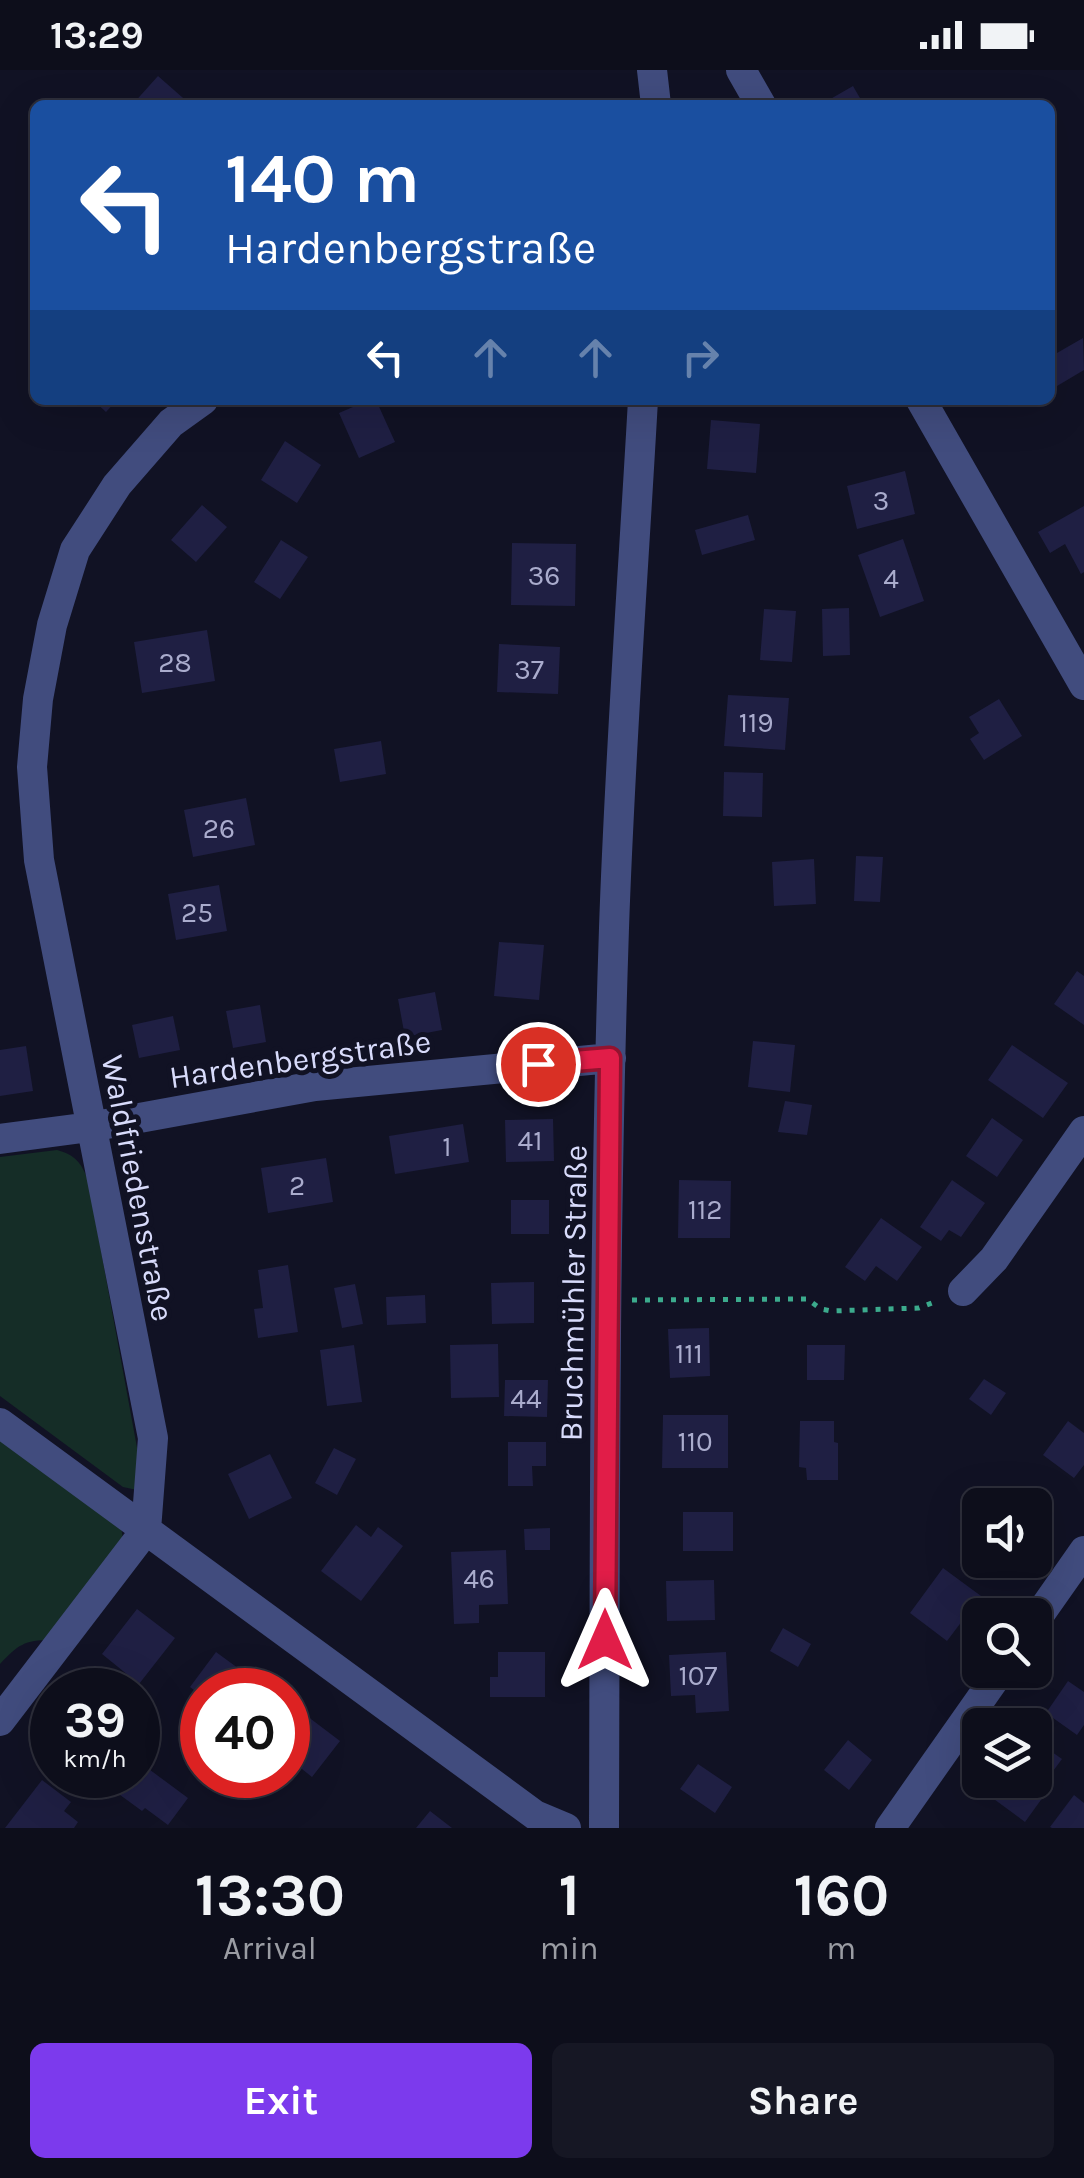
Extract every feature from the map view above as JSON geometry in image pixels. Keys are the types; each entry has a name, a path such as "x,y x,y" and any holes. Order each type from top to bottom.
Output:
{"street":[{"path":"652,70 655,100"},
{"name":"Waldfriedenstraße","path":"146,1530 153,1438 39,860 32,767 38,699 52,625 75,550 117,485 172,423 196,405"},
{"name":"Bruchmühler Straße","path":"604,1828 610,1058 620,776 644,405"},
{"path":"924,405 1084,685"},
{"name":"Hardenbergstraße","path":"0,1139 315,1086 610,1058"},
{"path":"963,1291 994,1259 1084,1131"},
{"path":"0,1423 535,1815 566,1828"},
{"path":"0,1722 146,1530"},
{"path":"1051,1598 1084,1552"},
{"path":"890,1828 988,1688"},
{"path":"586,1828 604,1828"}],"path":[{"path":"607,1300 807,1299 821,1309 831,1310 919,1308 963,1291"}],"green space":[{"path":"57,1150 77,1160 88,1180 140,1464 137,1490 123,1487 0,1396 0,1157"},
{"path":"0,1432 121,1525 123,1541 51,1640 22,1645 0,1664"}],"building":[{"path":"158,76 185,100 136,100"},
{"path":"853,86 861,100 829,100"},
{"path":"1083,338 1084,370 1055,387 1055,354"},
{"path":"357,405 378,405 395,442 359,458 339,413"},
{"path":"711,420 760,424 756,473 707,469"},
{"path":"285,441 321,465 297,503 261,480"},
{"path":"905,471 915,514 857,529 847,486"},
{"path":"202,505 227,527 196,562 171,540"},
{"path":"1084,506 1081,574 1065,544 1050,553 1038,532"},
{"path":"748,515 755,540 702,555 695,530"},
{"path":"903,539 924,601 880,617 858,555"},
{"path":"281,540 308,557 280,599 254,582"},
{"path":"512,543 576,544 575,606 511,605"},
{"path":"849,608 850,655 823,656 822,609"},
{"path":"764,609 796,611 792,662 760,660"},
{"path":"207,630 215,681 142,693 134,642"},
{"path":"499,644 560,647 558,694 497,692"},
{"path":"728,695 789,698 785,750 724,746"},
{"path":"999,699 1022,736 984,760 970,739 979,733 969,717"},
{"path":"381,741 386,774 340,782 334,749"},
{"path":"724,772 763,773 762,817 723,816"},
{"path":"246,798 255,845 193,857 184,810"},
{"path":"856,856 883,857 880,902 854,901"},
{"path":"814,859 816,904 774,906 772,862"},
{"path":"219,885 227,931 176,940 168,894"},
{"path":"499,942 544,945 539,1000 494,996"},
{"path":"1077,971 1084,976 1084,1025 1054,1004"},
{"path":"435,992 442,1030 405,1037 398,999"},
{"path":"260,1005 266,1042 233,1048 226,1011"},
{"path":"173,1016 180,1050 139,1058 132,1025"},
{"path":"753,1041 795,1045 790,1092 748,1087"},
{"path":"1012,1045 1068,1083 1043,1118 988,1080"},
{"path":"26,1046 33,1091 0,1096 0,1050"},
{"path":"785,1101 812,1105 807,1135 778,1132"},
{"path":"992,1118 1023,1140 997,1177 966,1156"},
{"path":"553,1119 554,1161 506,1162 505,1120"},
{"path":"463,1124 469,1162 395,1174 389,1136"},
{"path":"326,1158 333,1202 268,1213 261,1168"},
{"path":"679,1180 731,1181 730,1238 678,1238"},
{"path":"952,1180 985,1203 961,1237 949,1230 941,1241 920,1227"},
{"path":"511,1200 549,1200 549,1234 511,1234"},
{"path":"881,1218 922,1247 897,1281 876,1266 865,1281 845,1267"},
{"path":"288,1265 298,1332 258,1338 254,1309 263,1308 258,1270"},
{"path":"534,1282 534,1323 492,1324 491,1283"},
{"path":"355,1284 363,1324 342,1328 334,1288"},
{"path":"425,1295 426,1323 387,1325 386,1297"},
{"path":"709,1328 710,1376 670,1378 668,1329"},
{"path":"498,1344 499,1397 451,1398 450,1345"},
{"path":"354,1345 362,1402 327,1406 320,1350"},
{"path":"807,1345 845,1345 844,1380 807,1380"},
{"path":"984,1379 1006,1393 991,1415 969,1399"},
{"path":"505,1380 548,1380 547,1417 504,1416"},
{"path":"663,1415 728,1415 728,1468 662,1468"},
{"path":"800,1421 834,1421 838,1480 807,1480 806,1468 799,1467"},
{"path":"1068,1421 1084,1433 1084,1465 1074,1478 1043,1455"},
{"path":"508,1442 546,1442 546,1466 532,1466 533,1486 508,1486"},
{"path":"334,1448 356,1459 337,1495 315,1483"},
{"path":"270,1454 292,1498 249,1519 228,1474"},
{"path":"683,1512 733,1512 733,1551 683,1551"},
{"path":"356,1525 371,1537 378,1527 403,1546 361,1601 321,1571"},
{"path":"550,1528 550,1550 525,1550 524,1529"},
{"path":"506,1550 508,1604 479,1605 479,1623 454,1624 451,1552"},
{"path":"943,1568 981,1596 962,1598 962,1621 947,1641 910,1613"},
{"path":"714,1580 715,1620 667,1621 666,1581"},
{"path":"137,1609 175,1638 152,1668 119,1668 102,1654"},
{"path":"783,1628 811,1644 798,1667 770,1651"},
{"path":"216,1652 238,1668 204,1668"},
{"path":"498,1652 545,1652 545,1697 490,1697 490,1677 498,1677"},
{"path":"726,1652 729,1711 696,1713 695,1695 671,1696 669,1655"},
{"path":"1068,1681 1084,1692 1084,1725 1077,1735 1052,1717 1049,1708"},
{"path":"310,1718 340,1741 310,1775"},
{"path":"848,1740 872,1760 849,1790 824,1770"},
{"path":"1052,1752 1062,1759 1052,1773"},
{"path":"698,1764 732,1787 715,1813 680,1789"},
{"path":"160,1777 180,1792 180,1798 188,1798 168,1825 145,1808 142,1811 124,1798 160,1798"},
{"path":"1074,1795 1084,1803 1084,1828 1050,1827"},
{"path":"30,1796 66,1798 71,1802 64,1811 78,1822 74,1828 5,1828"},
{"path":"992,1798 1042,1798 1025,1822"},
{"path":"430,1811 452,1828 416,1828"}],"route":[{"path":"538,1064 610,1058 605,1640"}]}
